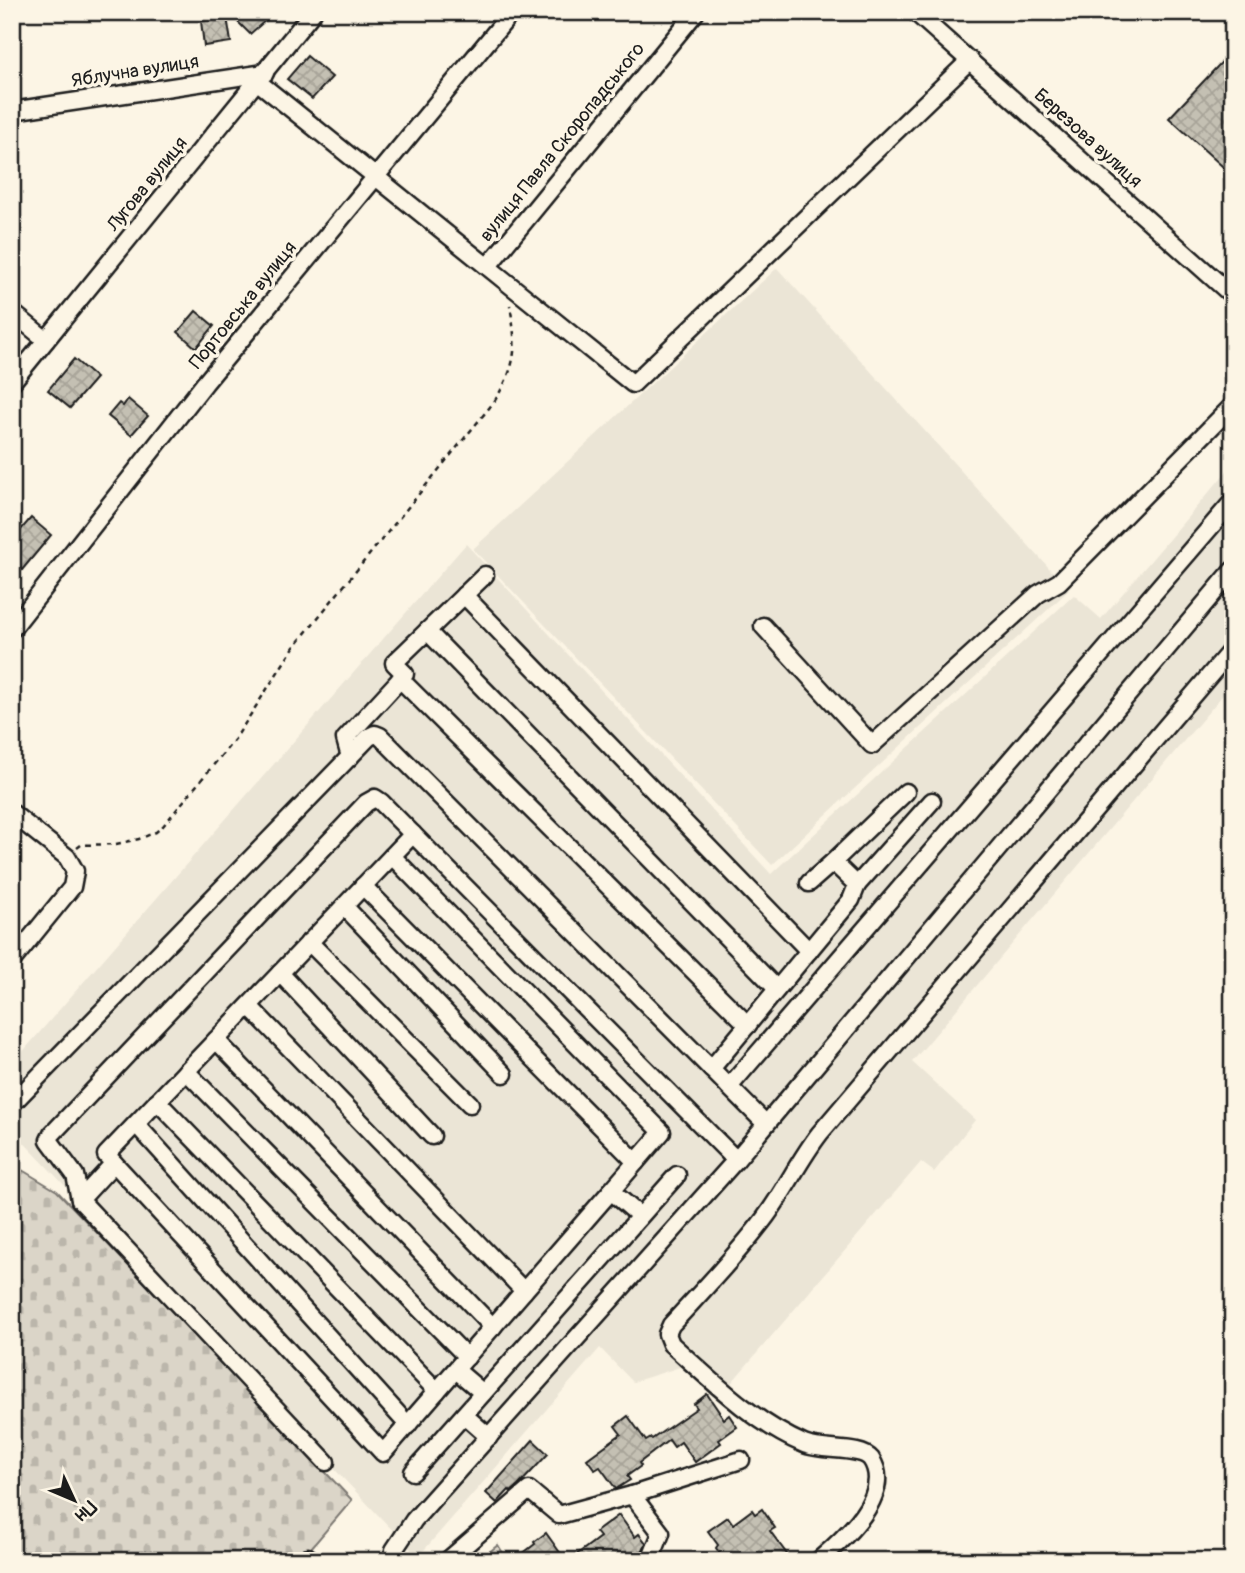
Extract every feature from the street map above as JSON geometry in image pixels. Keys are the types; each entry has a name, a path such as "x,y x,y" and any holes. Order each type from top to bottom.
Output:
{"street":[{"name":"Лугова вулиця","path":"12,382 313,12"},
{"name":"Портовська вулиця","path":"12,629 205,383 512,12"},
{"name":"вулиця Павла Скоропадського","path":"488,266 696,12"},
{"name":"Березова вулиця","path":"915,12 1233,296"},
{"path":"261,77 375,177 633,384 970,60"},
{"name":"Яблучна вулиця","path":"12,111 261,77"},
{"path":"12,312 46,340"},
{"path":"763,626 872,745 1038,594 1059,582 1233,405"},
{"path":"729,1087 1233,500"},
{"path":"394,1561 394,1549 414,1520 736,1160 1233,570"},
{"path":"350,757 345,739 405,674 394,663 485,575"},
{"path":"464,595 809,951"},
{"path":"427,631 777,989"},
{"path":"818,1561 840,1543 864,1517 875,1482 872,1461 867,1456 851,1450 817,1449 766,1423 724,1392 671,1344 667,1334 671,1325 740,1250 788,1185 801,1158 820,1133 1233,648"},
{"path":"400,679 748,1025"},
{"path":"12,1104 369,737 375,734 380,736 766,1124"},
{"path":"809,883 906,792"},
{"path":"327,1462 80,1200 75,1175 49,1140 51,1134 366,803 375,798 413,834 736,1160"},
{"path":"711,1069 851,900 857,886 932,802"},
{"path":"12,813 71,864 72,887 12,961"},
{"path":"392,856 662,1132 383,1453 106,1155 413,834"},
{"path":"833,862 857,886"},
{"path":"363,886 636,1162"},
{"path":"344,906 504,1074"},
{"path":"309,942 470,1104"},
{"path":"280,973 432,1136"},
{"path":"248,1006 524,1291"},
{"path":"216,1040 493,1327"},
{"path":"186,1071 467,1357"},
{"path":"157,1101 437,1391"},
{"path":"136,1124 408,1425"},
{"path":"80,1200 114,1163"},
{"path":"413,1472 677,1175"},
{"path":"611,1191 640,1216"},
{"path":"456,1370 483,1394"},
{"path":"464,1415 489,1437"},
{"path":"447,1561 529,1490 559,1515 741,1460"},
{"path":"632,1495 662,1534 650,1561"}],"path":[{"path":"71,864 81,845 116,844 139,839 163,826 235,739 294,647 494,402 507,381 515,358 516,339 506,281"}],"shaded area":[{"path":"777,268 1069,590 772,865 473,549"},
{"path":"1233,464 1233,683 912,1062 975,1120 934,1172 921,1162 726,1389 699,1361 633,1382 600,1348 418,1557 12,1130 12,1064 466,544 771,874 1074,595 1101,619"}],"green space":[{"path":"12,1164 57,1191 352,1500 300,1561 12,1561"},
{"path":"498,1545 508,1561 478,1561"}],"building":[{"path":"240,12 259,12 266,20 250,34 234,18"},
{"path":"227,17 231,42 204,46 201,21"},
{"path":"1233,50 1233,176 1169,118"},
{"path":"307,56 332,77 312,99 287,79"},
{"path":"196,311 214,326 196,348 178,332"},
{"path":"74,359 96,378 70,408 48,390"},
{"path":"128,399 148,416 131,435 108,416 119,403 123,406"},
{"path":"31,518 51,535 22,570 12,562 12,540"},
{"path":"707,1394 724,1419 729,1415 737,1427 695,1462 681,1442 674,1447 669,1440 639,1463 641,1466 627,1476 630,1480 616,1489 600,1467 595,1470 587,1459 621,1434 615,1426 628,1416 646,1441 697,1408 694,1404"},
{"path":"533,1440 548,1454 518,1486 511,1492 509,1490 497,1503 486,1493"},
{"path":"762,1509 775,1528 770,1531 792,1561 725,1561 708,1531 728,1517 733,1524 752,1510 755,1514"},
{"path":"619,1515 635,1537 639,1534 646,1543 643,1550 629,1561 568,1561 600,1537 596,1532"},
{"path":"546,1533 566,1561 513,1561 535,1544 534,1542"}]}
